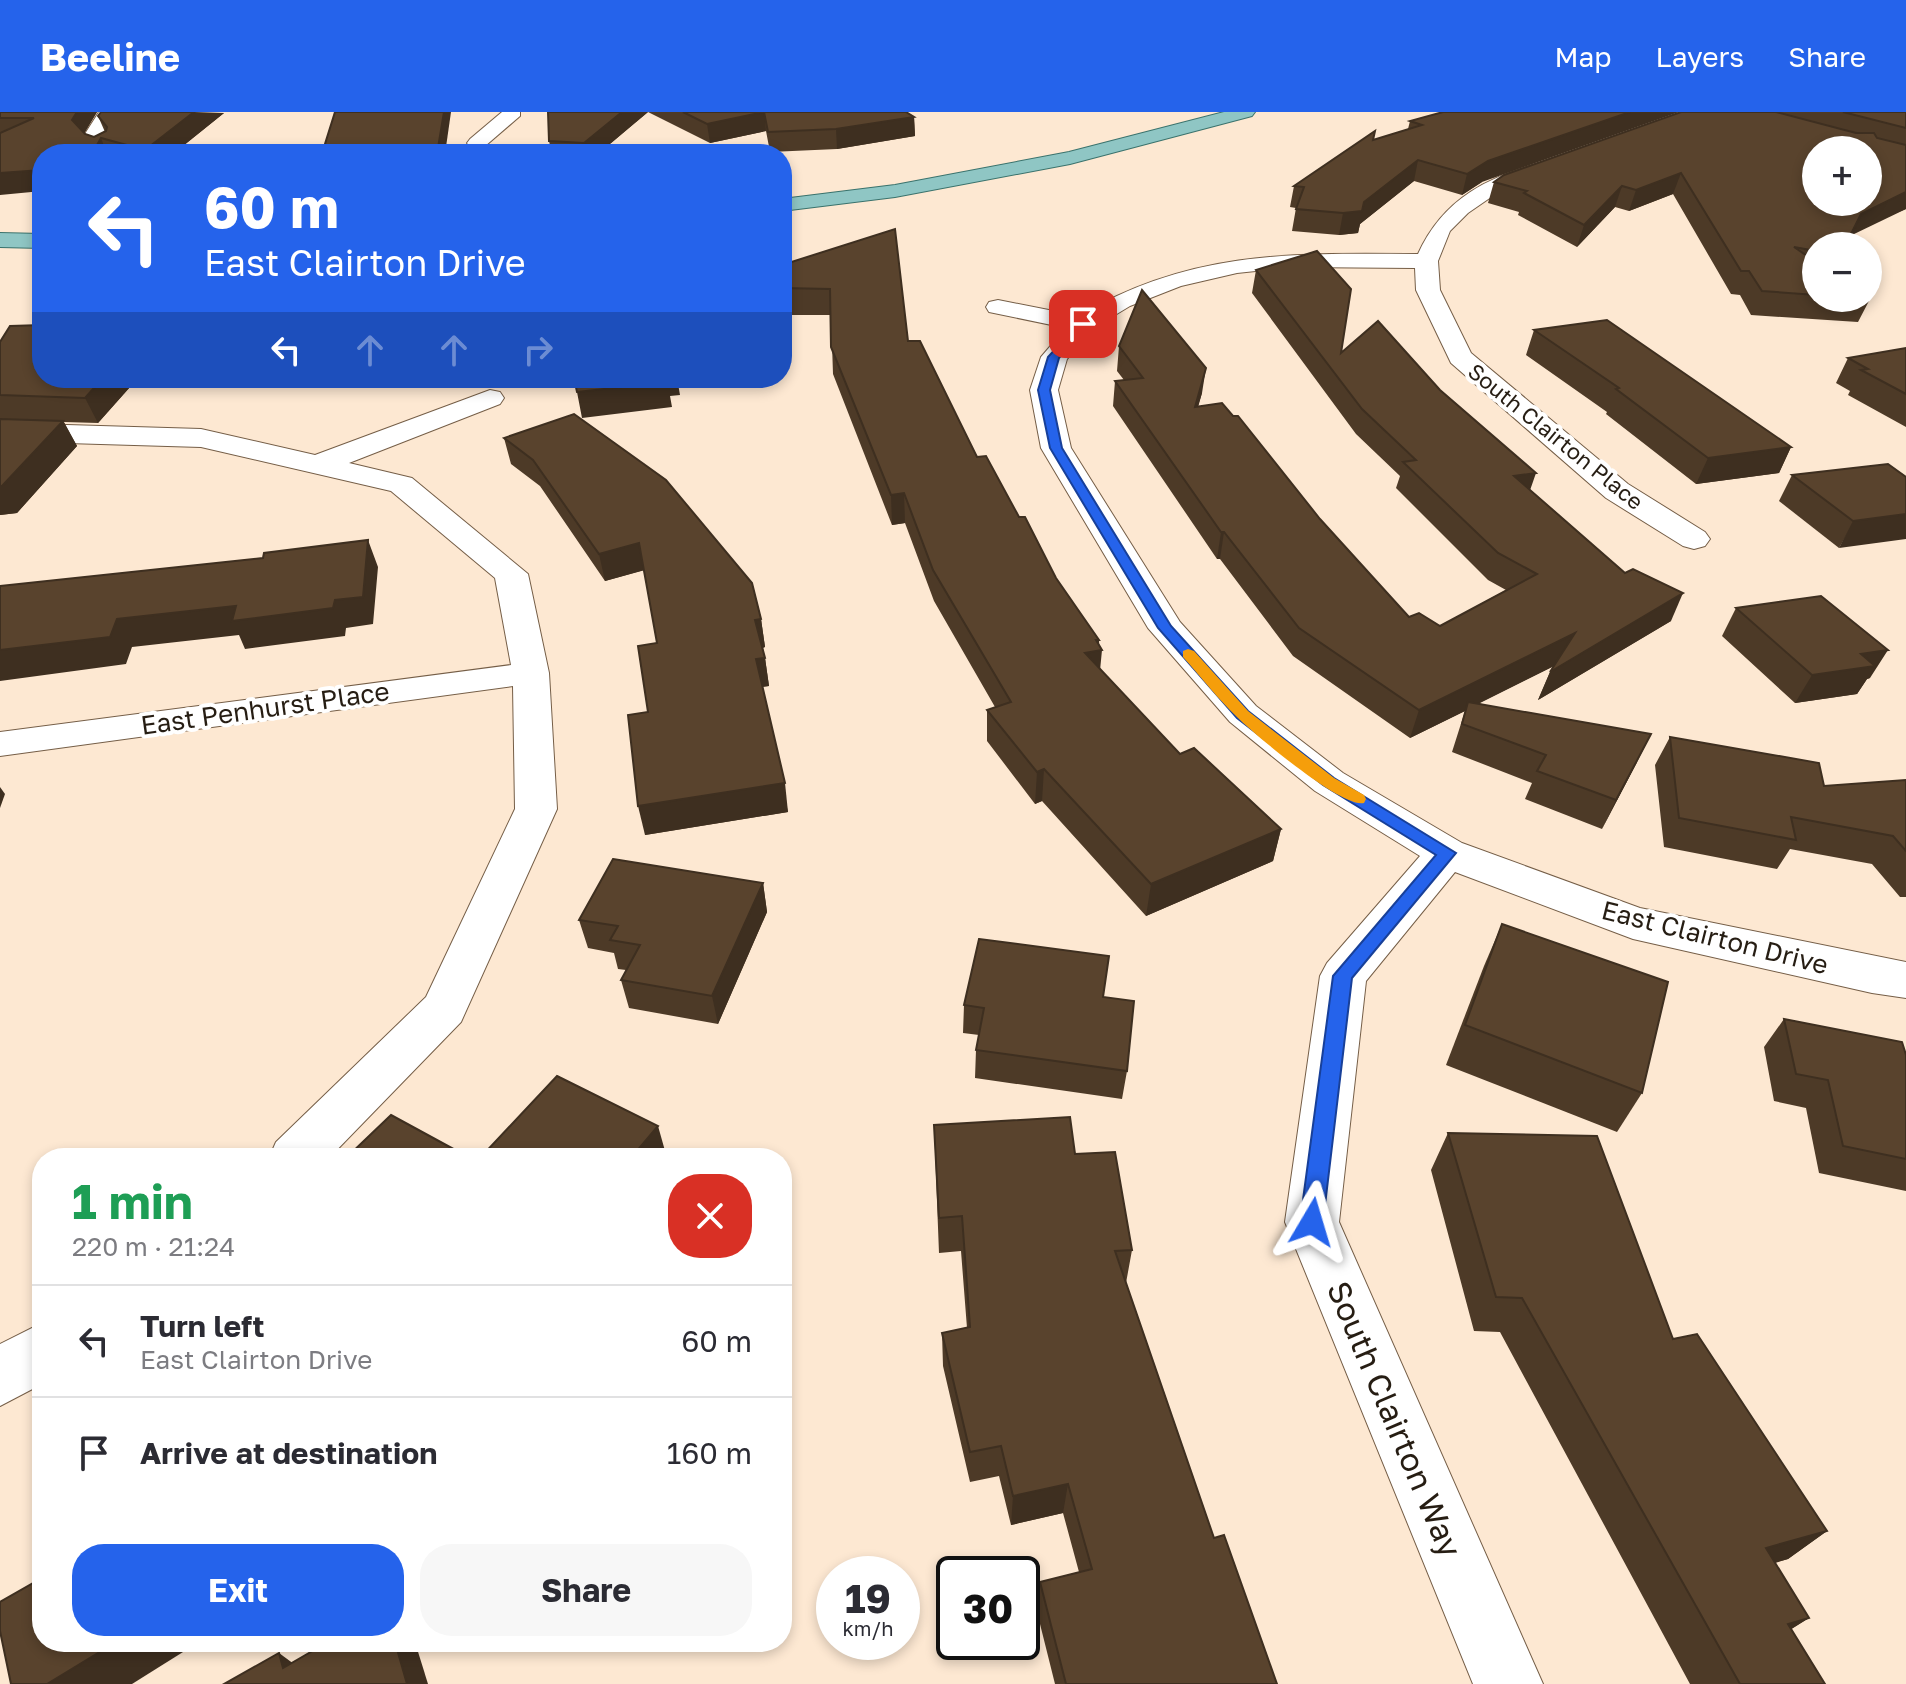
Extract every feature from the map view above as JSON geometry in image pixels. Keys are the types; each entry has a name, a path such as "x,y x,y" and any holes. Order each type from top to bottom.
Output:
{"main road":[{"path":"792,204 895,191 1070,158 1246,112"},
{"path":"0,240 32,241"}],"street":[{"path":"99,144 93,137 102,118 112,112"},
{"path":"477,143 511,116 511,112"},
{"path":"1426,261 1440,229 1460,208 1490,189 1570,159"},
{"name":"East Clairton Drive","path":"1426,261 1294,260 1237,266 1174,280 1121,301 1083,324 1054,357 1044,390 1056,448 1166,628 1243,714 1329,782 1447,853 1633,923 1906,980"},
{"name":"South Clairton Place","path":"1426,261 1428,290 1460,357 1617,491 1694,539"},
{"path":"998,307 1083,324"},
{"path":"317,465 490,398"},
{"path":"0,432 201,438 401,484 511,574 531,673 536,809 444,1009 305,1148"},
{"name":"East Penhurst Place","path":"0,744 531,673"},
{"name":"South Clairton Way","path":"1447,853 1343,976 1312,1222 1508,1684"},
{"path":"0,1377 32,1357"}],"building":[{"path":"0,112 77,112 72,120 85,134 94,137 106,131 107,127 98,116 101,112 194,112 153,144 123,144 101,138 98,144 32,144 32,171 0,173 0,133 34,118 0,118"},
{"path":"335,112 444,112 439,144 325,144"},
{"path":"548,112 622,112 584,143 549,141"},
{"path":"683,112 764,112 707,124"},
{"path":"764,112 906,112 914,117 836,129 768,132"},
{"path":"1443,112 1630,112 1488,161 1467,174 1418,160 1364,202 1362,211 1343,213 1296,209 1304,187 1294,186 1375,131 1373,140 1422,125 1410,121"},
{"path":"1681,112 1776,112 1856,133 1874,133 1876,136 1802,136 1802,216 1860,216 1852,232 1802,232 1802,248 1794,247 1802,252 1802,294 1762,291 1749,271 1741,271 1681,173 1636,190 1622,186 1584,225 1524,193 1527,191 1494,182 1504,175"},
{"path":"1843,112 1906,112 1906,128"},
{"path":"1882,139 1906,145 1906,192 1882,204"},
{"path":"895,229 908,341 920,341 977,457 986,456 1019,517 1025,517 1056,578 1099,640 1096,640 1102,650 1085,653 1180,754 1194,748 1281,829 1151,884 1044,769 1037,772 987,710 1011,702 933,570 904,493 891,495 831,347 830,289 792,288 792,262"},
{"path":"1317,251 1351,289 1341,353 1378,321 1440,390 1536,473 1514,476 1625,573 1633,569 1683,593 1550,672 1575,633 1419,710 1299,628 1221,532 1115,381 1143,378 1119,346 1142,290 1206,368 1195,407 1222,403 1233,416 1238,416 1320,519 1409,617 1419,613 1440,626 1537,574 1498,553 1403,462 1416,460 1362,409 1256,270"},
{"path":"1607,320 1791,447 1708,458 1616,389 1619,388 1534,330"},
{"path":"32,325 32,388 94,388 85,398 0,395 0,342 10,326"},
{"path":"1906,348 1906,394 1861,370 1868,369 1848,358"},
{"path":"576,388 613,388 577,392"},
{"path":"574,414 666,480 752,583 761,619 755,620 765,658 756,659 785,783 638,806 628,715 648,712 638,646 657,643 639,543 599,554 533,460 504,438"},
{"path":"0,419 63,421 2,486 0,486"},
{"path":"1888,464 1906,477 1906,514 1853,521 1792,475"},
{"path":"368,540 363,597 335,600 333,608 232,621 236,606 117,619 110,637 0,650 0,586 263,558 264,553"},
{"path":"1821,596 1888,650 1861,654 1875,666 1812,675 1736,608"},
{"path":"1468,702 1651,734 1616,800 1537,771 1546,755 1462,724"},
{"path":"1670,737 1819,763 1824,786 1906,780 1906,851 1893,836 1791,817 1796,840 1679,818"},
{"path":"613,859 763,883 712,996 621,980 640,945 610,940 618,926 579,920"},
{"path":"1502,924 1668,982 1642,1093 1465,1025"},
{"path":"979,939 1109,956 1103,997 1134,1001 1127,1071 976,1050 984,1008 964,1005"},
{"path":"1784,1019 1902,1042 1906,1055 1906,1159 1843,1146 1828,1080 1796,1074"},
{"path":"557,1076 658,1126 639,1148 489,1148"},
{"path":"391,1115 452,1148 356,1148"},
{"path":"1070,1117 1075,1154 1115,1152 1132,1250 1115,1251 1214,1538 1224,1535 1277,1684 1066,1684 1040,1582 1092,1569 1068,1484 1013,1496 1001,1446 970,1452 942,1333 970,1327 962,1216 939,1218 934,1125"},
{"path":"1448,1133 1597,1136 1673,1339 1697,1334 1827,1531 1766,1548 1809,1618 1788,1624 1825,1684 1740,1684 1522,1298 1496,1297"},
{"path":"32,1584 32,1652 100,1652 47,1684 11,1684 0,1631 0,1602"},
{"path":"311,1652 398,1652 407,1684 224,1684 279,1653 283,1668"}],"slow traffic":[{"path":"1188,654 1243,714 1329,782 1358,799"}],"route":[{"path":"1083,324 1054,357 1044,390 1056,448 1166,628 1243,714 1329,782 1447,853 1343,976 1312,1222"}]}
